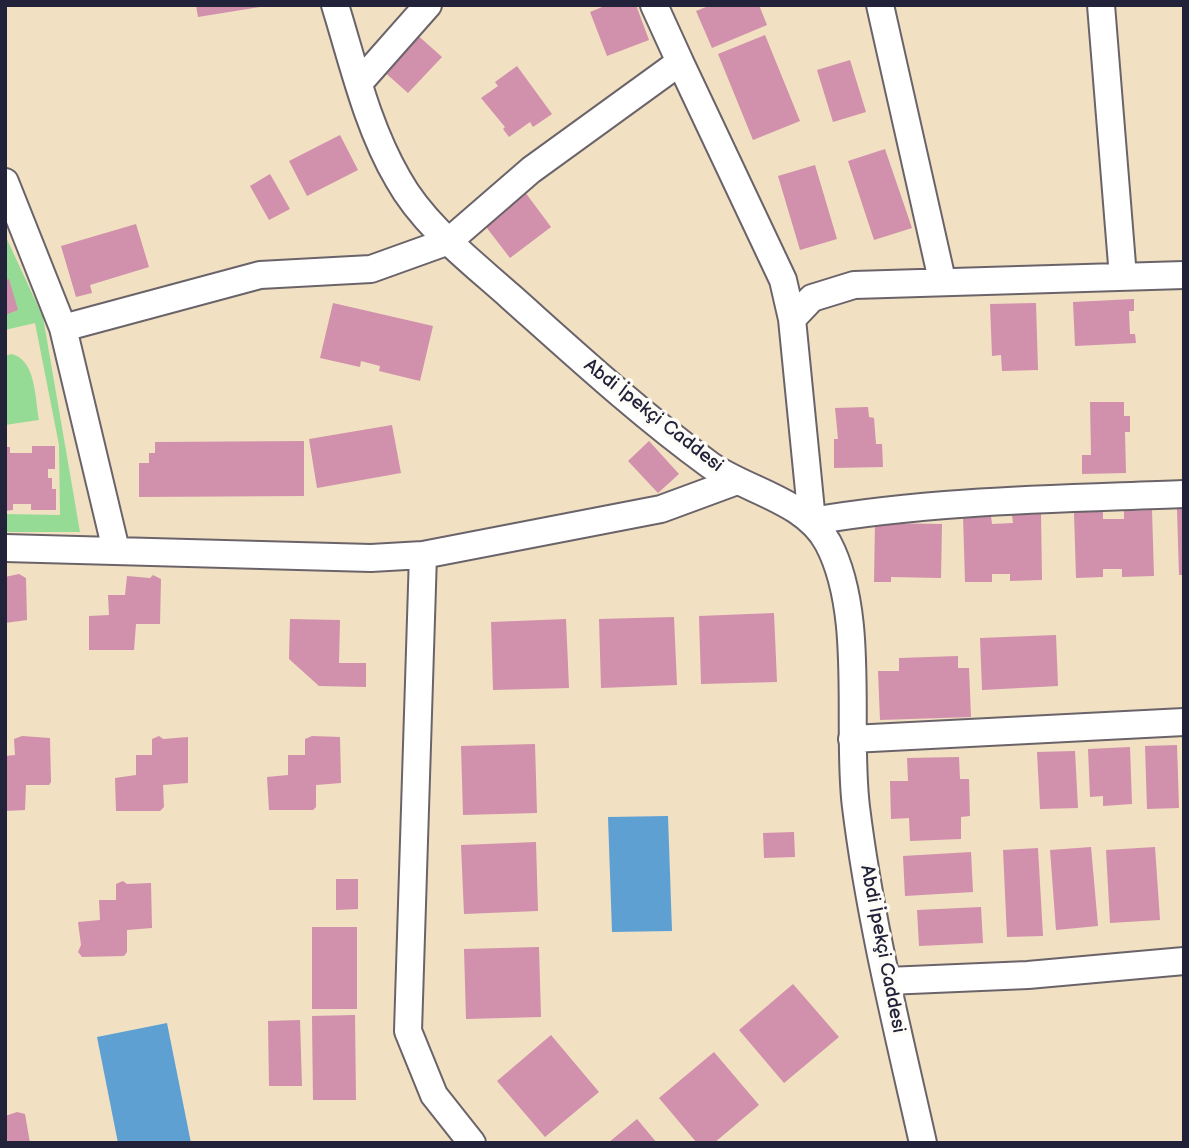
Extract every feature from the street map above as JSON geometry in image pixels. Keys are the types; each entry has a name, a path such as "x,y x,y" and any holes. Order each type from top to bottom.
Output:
{"street":[{"name":"Abdi İpekçi Caddesi","path":"335,5 383,152 400,183 449,241 611,387 711,466 812,521 827,542 841,579 852,672 856,807 887,981 923,1143"},
{"path":"359,83 428,5"},
{"path":"654,5 783,281 792,319 812,521 873,510 958,503 1184,494"},
{"path":"880,5 942,280"},
{"path":"1101,5 1123,277"},
{"path":"63,328 260,275 371,268 449,241 531,170 680,62"},
{"path":"5,182 63,328 116,550"},
{"path":"792,319 812,298 854,285 942,280 1184,275"},
{"path":"5,548 371,558 423,555 660,509 737,481"},
{"path":"423,555 408,1031 434,1095 472,1143"},
{"path":"852,739 1184,722"},
{"path":"887,981 1028,975 1184,961"}],"green space":[{"path":"5,235 43,317 80,532 5,532 5,514 60,515 59,445 35,323 5,330"},
{"path":"11,354 19,357 30,371 39,420 5,425 5,356"}],"water":[{"path":"668,816 672,931 612,932 608,817"},
{"path":"167,1023 191,1143 118,1143 97,1037"}],"building":[{"path":"196,5 260,5 260,7 198,17"},
{"path":"607,5 636,5 649,40 607,56 590,12"},
{"path":"711,5 759,5 767,25 712,48 696,11"},
{"path":"414,32 442,57 408,93 381,69"},
{"path":"765,35 800,121 753,140 718,54"},
{"path":"850,60 866,112 833,122 817,70"},
{"path":"517,66 552,114 533,127 530,122 509,137 503,129 505,127 481,98 498,86 495,82"},
{"path":"340,135 358,170 307,196 289,161"},
{"path":"885,149 912,228 874,240 848,161"},
{"path":"815,165 837,239 800,250 778,176"},
{"path":"270,174 290,209 269,220 250,186"},
{"path":"522,188 551,227 510,258 480,219"},
{"path":"136,224 149,267 90,285 92,293 76,297 61,246"},
{"path":"9,279 18,310 5,315 5,280"},
{"path":"1134,299 1134,311 1129,311 1130,334 1135,334 1136,343 1075,346 1073,302"},
{"path":"333,303 433,326 420,381 379,371 380,366 361,361 360,367 320,358"},
{"path":"1036,303 1038,370 1002,371 1001,355 992,356 990,304"},
{"path":"1090,402 1124,402 1124,416 1130,416 1130,432 1125,432 1126,473 1082,474 1082,455 1091,455"},
{"path":"868,407 869,417 874,418 876,444 882,444 883,467 834,468 834,439 838,439 835,408"},
{"path":"392,425 401,473 317,488 309,439"},
{"path":"304,441 304,496 139,497 139,463 149,463 149,453 155,453 155,442"},
{"path":"649,441 679,474 658,493 628,461"},
{"path":"32,446 55,446 55,469 48,469 48,478 52,478 52,489 56,489 56,510 31,510 31,504 13,504 13,510 5,511 5,447 10,447 10,453 32,453"},
{"path":"1177,509 1184,509 1184,575 1179,575"},
{"path":"1152,510 1154,576 1122,577 1122,569 1103,569 1103,577 1076,578 1074,512 1103,511 1103,519 1124,519 1124,511"},
{"path":"1041,514 1042,580 1010,581 1010,574 992,574 992,582 965,582 963,516 991,516 992,524 1013,523 1012,515"},
{"path":"875,523 942,524 941,578 891,577 891,582 874,582"},
{"path":"19,574 26,578 27,620 5,623 5,577"},
{"path":"153,575 161,579 160,624 136,624 134,650 89,650 89,616 109,615 108,595 125,595 127,576 150,578"},
{"path":"774,613 777,682 701,684 699,616"},
{"path":"674,617 677,685 601,688 599,619"},
{"path":"290,619 340,620 339,663 366,663 366,687 319,686 289,659"},
{"path":"566,619 569,688 493,690 491,622"},
{"path":"1056,635 1058,686 982,690 980,638"},
{"path":"958,656 958,668 969,668 971,717 880,720 878,671 899,671 899,658"},
{"path":"22,736 50,738 51,782 49,785 26,785 25,810 5,811 5,756 15,755 14,739"},
{"path":"159,736 163,739 188,737 188,783 163,785 164,807 160,811 116,811 115,778 136,775 136,755 152,755 152,739"},
{"path":"312,736 340,737 341,783 316,785 316,807 313,810 269,810 267,777 288,775 288,755 305,755 305,739"},
{"path":"535,744 537,813 463,815 461,746"},
{"path":"1177,745 1179,808 1147,809 1145,746"},
{"path":"1130,747 1132,804 1103,806 1103,796 1090,797 1088,749"},
{"path":"1075,751 1078,808 1040,809 1037,752"},
{"path":"959,757 960,779 969,779 970,816 961,817 961,839 910,841 909,818 891,819 890,781 908,781 907,758"},
{"path":"794,832 795,857 764,858 763,833"},
{"path":"536,842 538,911 464,914 461,845"},
{"path":"1091,847 1098,926 1056,930 1050,850"},
{"path":"1155,847 1160,920 1110,923 1106,850"},
{"path":"1038,848 1043,936 1007,937 1003,850"},
{"path":"971,852 973,892 905,896 903,856"},
{"path":"336,879 358,879 358,909 336,910"},
{"path":"123,881 127,884 151,883 152,928 127,930 127,952 124,956 82,957 78,952 81,945 78,922 100,920 99,900 116,900 116,884"},
{"path":"981,907 983,943 919,946 917,910"},
{"path":"312,927 357,927 357,1009 312,1009"},
{"path":"539,947 541,1017 466,1019 464,949"},
{"path":"793,984 839,1037 784,1083 739,1030"},
{"path":"355,1015 356,1100 313,1100 312,1016"},
{"path":"300,1020 302,1086 269,1086 268,1021"},
{"path":"551,1035 599,1092 545,1137 497,1081"},
{"path":"714,1052 759,1105 714,1143 697,1143 659,1098"},
{"path":"17,1112 25,1114 30,1143 5,1143 5,1116"},
{"path":"637,1119 657,1143 608,1143"}]}
